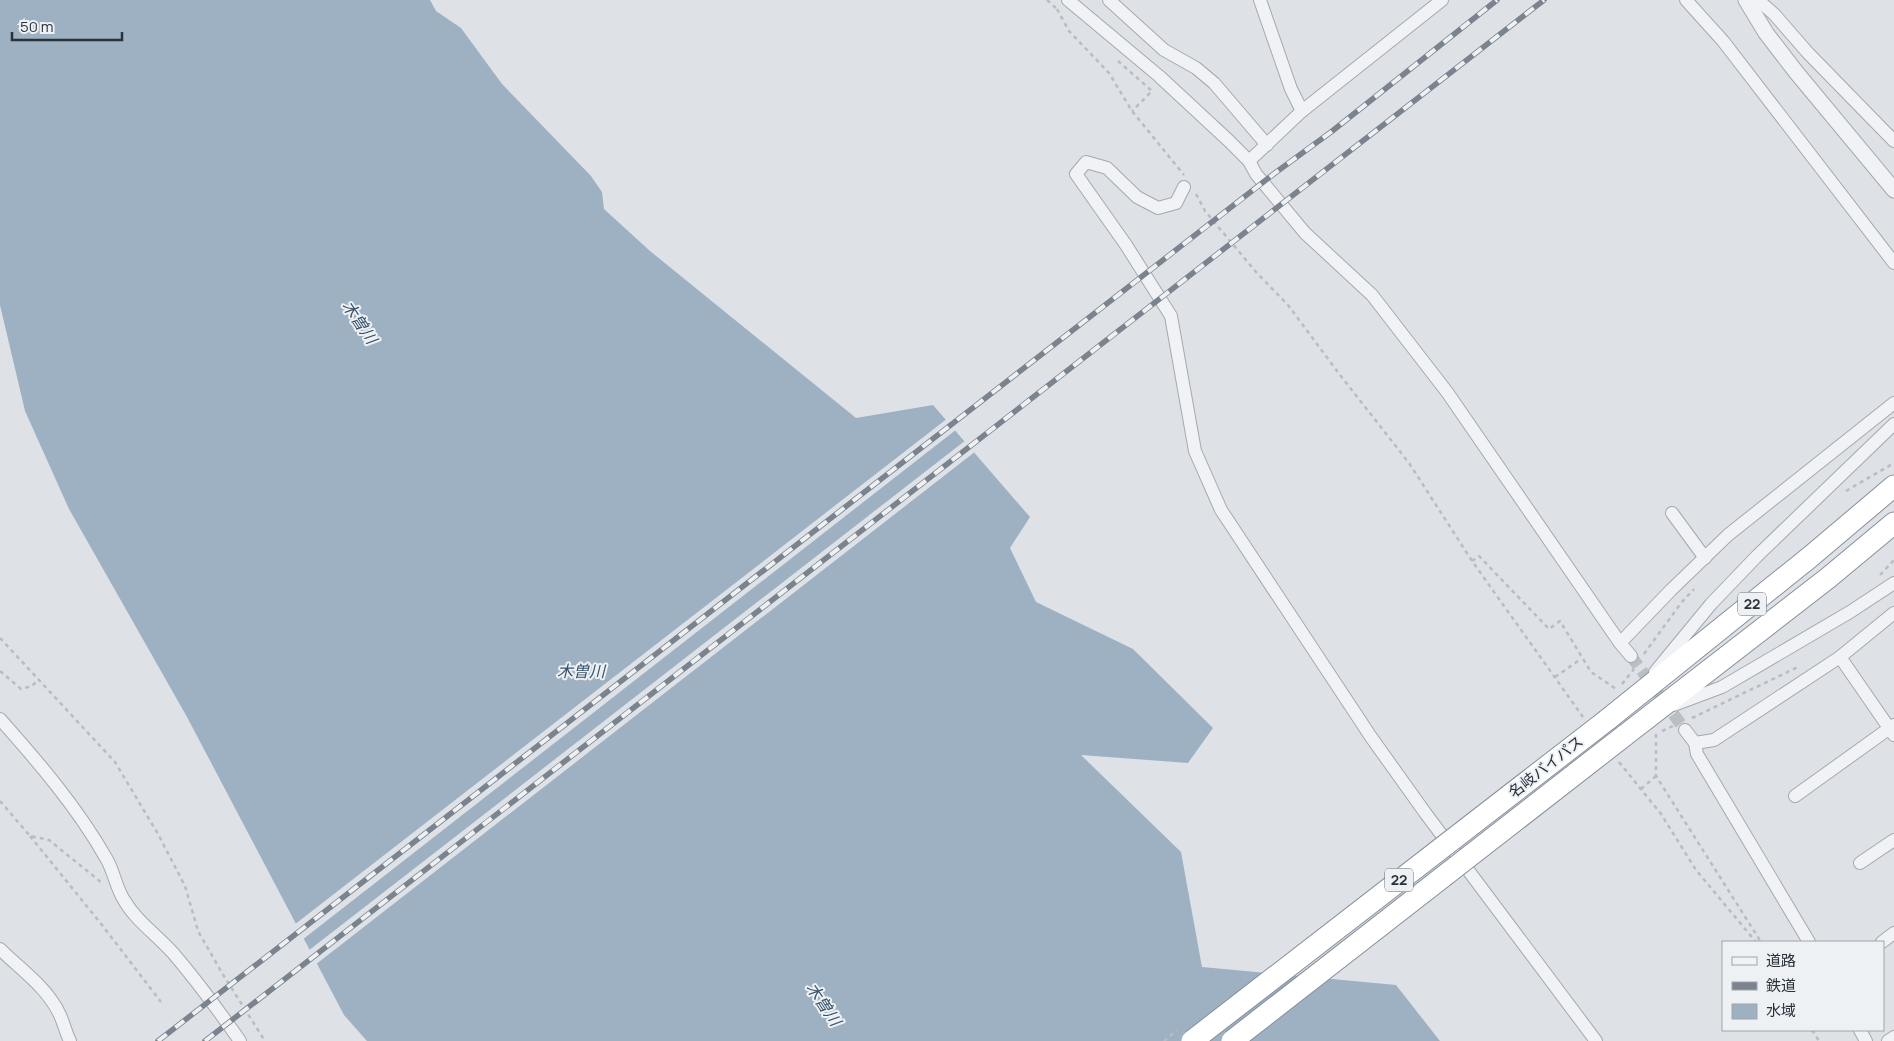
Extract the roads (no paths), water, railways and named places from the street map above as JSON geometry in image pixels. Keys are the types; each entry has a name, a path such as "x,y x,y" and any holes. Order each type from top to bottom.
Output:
{"highway":[{"name":"名岐バイパス","path":"1192,1041 1598,722 1617,697 1810,557 1894,486"},
{"name":"名岐バイパス","path":"1232,1041 1828,578 1894,524"}],"street":[{"path":"1068,0 1159,76 1249,161 1256,174 1305,234 1372,296 1441,385 1635,662"},
{"path":"1110,0 1164,50 1196,68 1214,83 1267,145"},
{"path":"1260,0 1290,89 1302,111"},
{"path":"1249,161 1302,111 1442,0"},
{"path":"1686,0 1723,41 1894,263"},
{"path":"1746,0 1766,32 1796,72 1894,190"},
{"path":"1758,0 1774,14 1808,53 1894,142"},
{"path":"1188,184 1176,203 1158,208 1137,197 1107,168 1086,162 1076,174 1126,245 1171,316 1195,451 1221,510 1371,737 1596,1041"},
{"path":"1620,643 1728,535 1894,403"},
{"path":"1617,697 1757,556 1894,424"},
{"path":"1672,513 1705,558"},
{"path":"1654,712 1722,687 1850,612 1894,583"},
{"path":"1695,743 1714,740 1840,657 1894,612"},
{"path":"1795,796 1892,730 1840,657"},
{"path":"0,719 51,777 86,824 108,861 123,899 138,920 160,939 187,969 240,1041"},
{"path":"1685,730 1695,743 1698,754 1807,941"},
{"path":"1860,863 1894,840"},
{"path":"1884,941 1894,934"},
{"path":"0,949 45,992 59,1014 70,1041"},
{"path":"1888,1041 1894,1037"}],"water":[{"name":"木曽川","path":"0,0 430,0 436,11 461,28 502,84 591,176 602,192 604,209 650,251 856,418 933,405 1030,517 1010,548 1036,602 1133,649 1213,728 1188,763 1081,755 1181,852 1202,967 1396,985 1440,1041 367,1041 344,1015 187,717 69,509 25,411 0,305"}],"tunnel":[{"path":"1631,656 1685,730"}],"railway":[{"path":"158,1041 1275,173 1331,132 1497,0"},
{"path":"205,1041 1544,0"}]}
